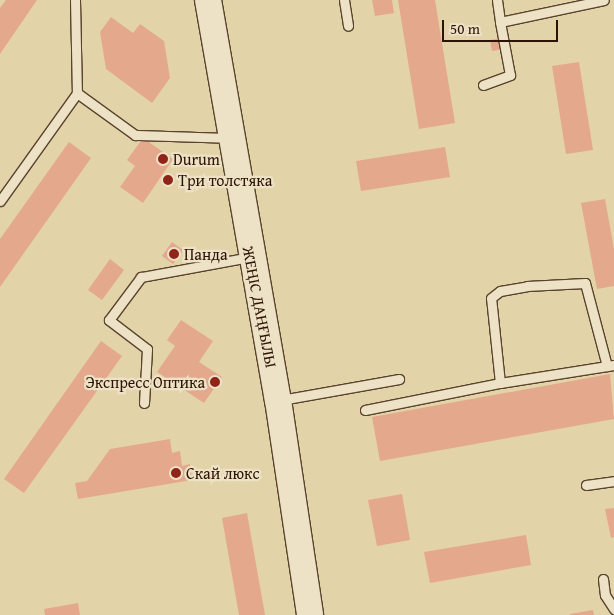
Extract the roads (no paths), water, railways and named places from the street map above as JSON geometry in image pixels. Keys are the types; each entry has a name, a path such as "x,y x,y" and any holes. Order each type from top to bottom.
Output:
{"main road":[{"name":"ЖЕҢІС ДАҢҒЫЛЫ","path":"208,0 250,256 278,400 310,615"}],"lane":[{"path":"0,201 77,93 75,0"},
{"path":"344,0 348,26"},
{"path":"483,85 510,75 497,0"},
{"path":"500,22 604,0"},
{"path":"77,93 135,135 230,138"},
{"path":"144,403 147,349 109,320 141,277 250,256"},
{"path":"365,410 500,383 610,365 585,283 527,286 500,291 491,298 500,383"},
{"path":"278,400 399,379"},
{"path":"586,485 614,481"},
{"path":"604,579 605,595 614,609"}],"place":[{"name":"Durum","path":"163,159"},
{"name":"Три толстяка","path":"168,180"},
{"name":"Панда","path":"174,254"},
{"name":"Экспресс Оптика","path":"215,382"},
{"name":"Скай люкс","path":"176,473"}]}
